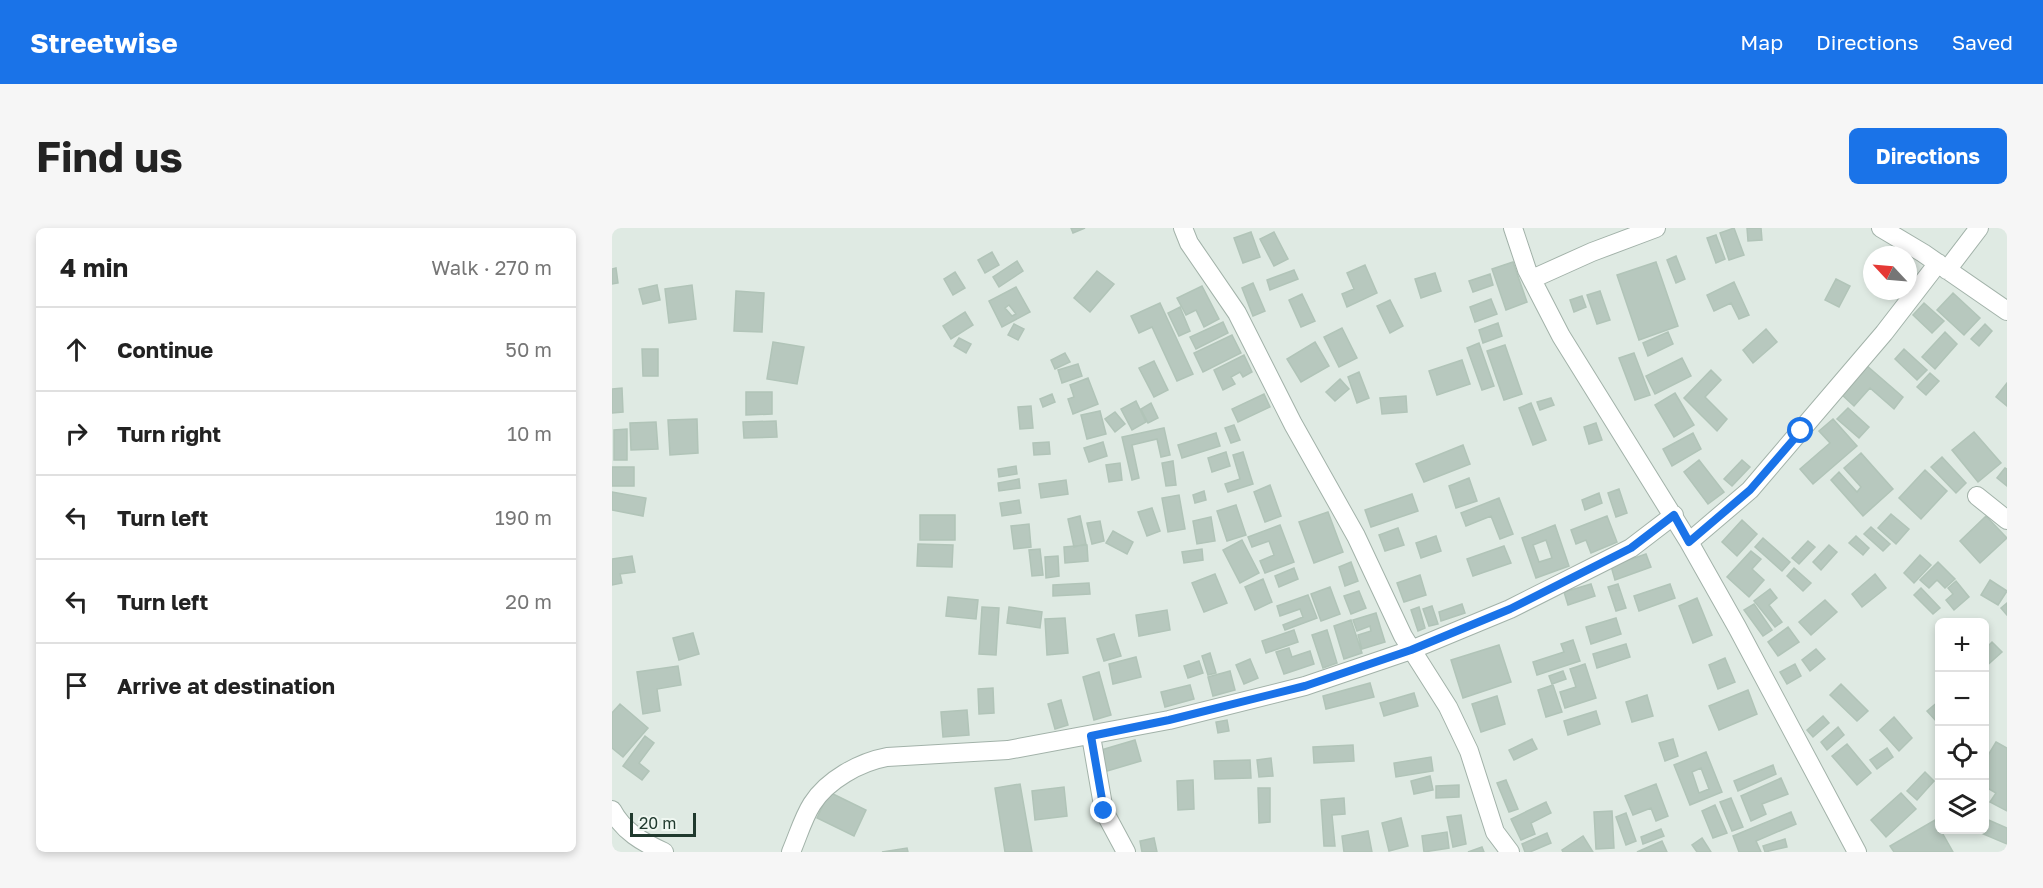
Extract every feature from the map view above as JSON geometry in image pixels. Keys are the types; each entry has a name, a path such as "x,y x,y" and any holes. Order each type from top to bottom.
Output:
{"street":[{"path":"1183,228 1189,243 1238,313 1293,424 1356,536 1403,636 1448,708 1469,751 1495,832 1510,852"},
{"path":"1513,228 1532,279 1561,336 1674,515 1737,627 1857,852"},
{"path":"1532,279 1592,252 1656,228"},
{"path":"1881,228 1942,266 2007,311"},
{"path":"1689,542 1750,490 1942,266 1979,228"},
{"path":"1977,496 2007,520"},
{"path":"791,852 812,804 825,787 870,760 1008,750 1091,736 1169,720 1305,686 1411,650 1510,609 1631,548 1674,515"},
{"path":"1091,736 1104,811 1126,852"},
{"path":"612,810 616,818 634,837 664,852"}],"building":[{"path":"1071,228 1085,228 1073,233"},
{"path":"1734,228 1744,255 1729,260 1720,233"},
{"path":"1747,228 1761,228 1762,240 1748,241"},
{"path":"1251,232 1260,257 1243,263 1234,238"},
{"path":"1274,232 1288,259 1274,266 1260,239"},
{"path":"1716,235 1725,259 1716,263 1707,238"},
{"path":"992,252 999,265 985,273 978,260"},
{"path":"1676,256 1685,279 1676,283 1667,260"},
{"path":"1017,261 1023,271 999,287 993,277"},
{"path":"1513,262 1527,302 1506,310 1492,269"},
{"path":"1656,262 1678,326 1639,340 1617,275"},
{"path":"1365,265 1377,293 1347,307 1342,294 1354,289 1347,273"},
{"path":"616,268 618,283 612,284 612,269"},
{"path":"1294,270 1298,279 1270,290 1267,280"},
{"path":"1097,271 1114,284 1090,312 1074,298"},
{"path":"955,272 965,288 953,295 944,279"},
{"path":"1435,273 1441,291 1421,298 1415,279"},
{"path":"1490,274 1493,285 1473,292 1469,281"},
{"path":"1836,279 1850,286 1839,307 1825,300"},
{"path":"1734,282 1749,315 1739,319 1731,303 1714,311 1707,295"},
{"path":"1253,283 1265,311 1253,316 1242,288"},
{"path":"657,285 660,300 643,304 639,289"},
{"path":"692,285 696,319 669,323 665,289"},
{"path":"1202,286 1219,319 1204,327 1196,310 1186,315 1177,298"},
{"path":"1016,287 1030,312 1002,327 989,301","holes":["1009,305 1016,314 1012,316 1005,308"]},
{"path":"736,291 764,293 762,332 734,331"},
{"path":"1600,291 1610,320 1597,324 1587,295"},
{"path":"1953,293 1980,318 1964,335 1937,310"},
{"path":"1302,294 1315,321 1301,327 1289,300"},
{"path":"1582,296 1586,307 1574,312 1570,300"},
{"path":"1491,299 1497,314 1475,322 1470,307"},
{"path":"1390,300 1403,326 1390,333 1377,306"},
{"path":"1160,303 1193,374 1177,381 1152,327 1139,333 1131,316"},
{"path":"1924,303 1944,321 1932,333 1913,315"},
{"path":"1180,307 1190,331 1179,336 1168,313"},
{"path":"965,312 973,325 951,339 943,326"},
{"path":"1223,322 1228,333 1196,349 1190,337"},
{"path":"1498,323 1502,336 1483,343 1479,330"},
{"path":"1014,324 1024,329 1018,340 1008,335"},
{"path":"1985,324 1992,331 1979,346 1971,339"},
{"path":"1342,328 1357,358 1339,367 1324,337"},
{"path":"1766,329 1777,342 1753,363 1743,350"},
{"path":"1668,332 1673,344 1648,356 1643,343"},
{"path":"1945,332 1957,344 1935,369 1922,357"},
{"path":"1232,335 1241,353 1203,372 1194,353"},
{"path":"959,338 971,344 966,353 954,346"},
{"path":"773,342 804,347 797,384 767,379"},
{"path":"1315,342 1329,366 1301,382 1287,359"},
{"path":"1479,343 1494,386 1482,390 1467,348"},
{"path":"1505,345 1522,394 1504,400 1487,351"},
{"path":"642,349 658,349 658,376 643,376"},
{"path":"1904,349 1927,370 1917,380 1895,359"},
{"path":"1065,353 1070,362 1055,369 1051,360"},
{"path":"1634,353 1650,395 1635,400 1619,358"},
{"path":"1244,355 1252,372 1243,377 1240,372 1231,377 1235,384 1223,390 1214,370"},
{"path":"1682,358 1691,376 1655,394 1646,376"},
{"path":"1462,360 1470,384 1437,395 1429,371"},
{"path":"1154,361 1168,390 1154,397 1139,368"},
{"path":"1078,364 1082,376 1062,383 1058,370"},
{"path":"1866,365 1903,397 1894,409 1870,388 1854,406 1841,394"},
{"path":"1711,370 1721,380 1705,397 1727,419 1717,431 1684,398"},
{"path":"1359,372 1369,398 1357,403 1348,377"},
{"path":"1930,373 1939,381 1926,395 1917,387"},
{"path":"1088,378 1098,404 1073,414 1068,399 1074,397 1070,385"},
{"path":"1340,379 1349,389 1335,401 1326,392"},
{"path":"2007,383 2007,406 1996,397"},
{"path":"622,388 623,412 612,413 612,389"},
{"path":"746,392 772,392 772,414 746,415"},
{"path":"1675,393 1694,425 1674,437 1655,405"},
{"path":"1052,394 1055,402 1043,407 1040,399"},
{"path":"1264,394 1270,407 1238,422 1232,409"},
{"path":"1406,396 1407,412 1382,414 1380,398"},
{"path":"1551,398 1554,405 1540,410 1537,402"},
{"path":"1136,401 1146,422 1132,430 1121,409"},
{"path":"1151,403 1158,418 1148,423 1141,409"},
{"path":"1531,403 1546,440 1533,445 1519,408"},
{"path":"1031,406 1033,428 1020,429 1018,407"},
{"path":"1848,408 1869,427 1859,438 1837,419"},
{"path":"1100,411 1106,434 1087,439 1081,415"},
{"path":"1115,412 1125,424 1115,432 1105,419"},
{"path":"697,419 698,453 670,455 668,420"},
{"path":"1833,419 1857,446 1813,484 1800,469 1830,443 1819,431"},
{"path":"776,421 777,437 744,438 743,422"},
{"path":"656,422 658,449 631,450 630,423"},
{"path":"1596,423 1602,440 1589,444 1584,427"},
{"path":"1234,425 1240,440 1231,443 1225,428"},
{"path":"1164,428 1170,455 1161,457 1157,439 1132,445 1139,478 1132,480 1122,437"},
{"path":"627,429 627,460 614,460 614,430"},
{"path":"1974,432 2001,463 1978,482 1952,450"},
{"path":"1216,433 1220,446 1182,458 1178,445"},
{"path":"1693,433 1701,449 1672,466 1663,449"},
{"path":"1049,442 1050,454 1034,455 1033,443"},
{"path":"1103,442 1107,456 1089,462 1084,448"},
{"path":"1463,445 1470,464 1424,482 1416,464"},
{"path":"1226,452 1230,466 1212,472 1208,458"},
{"path":"1243,452 1253,484 1228,492 1225,484 1240,479 1233,455"},
{"path":"1861,453 1893,489 1863,516 1831,480 1839,472 1857,492 1861,487 1844,468"},
{"path":"1942,457 1966,483 1956,493 1931,467"},
{"path":"1699,460 1724,492 1708,504 1684,472"},
{"path":"1742,460 1750,467 1732,486 1724,479"},
{"path":"1173,461 1176,485 1166,486 1162,463"},
{"path":"1120,463 1122,480 1109,482 1106,465"},
{"path":"1016,466 1017,474 999,477 998,469"},
{"path":"612,467 634,467 634,486 612,486"},
{"path":"2005,468 2007,469 2007,486 1997,478"},
{"path":"1925,470 1947,491 1921,519 1899,498"},
{"path":"1469,478 1477,501 1456,508 1449,486"},
{"path":"1019,479 1020,488 999,491 998,483"},
{"path":"1066,480 1068,494 1041,498 1039,484"},
{"path":"1270,485 1281,516 1265,522 1254,492"},
{"path":"1619,489 1627,513 1616,517 1608,493"},
{"path":"1204,491 1206,500 1195,503 1193,495"},
{"path":"612,492 646,498 643,516 612,510"},
{"path":"1599,493 1602,503 1585,510 1582,500"},
{"path":"1412,494 1418,511 1371,527 1365,510"},
{"path":"1179,495 1185,529 1168,532 1162,498"},
{"path":"1499,498 1513,534 1500,539 1491,516 1466,526 1461,513"},
{"path":"1019,500 1021,513 1002,516 1000,503"},
{"path":"1236,505 1246,535 1227,541 1217,511"},
{"path":"1152,508 1160,531 1147,536 1138,512"},
{"path":"1328,512 1343,552 1314,563 1299,522"},
{"path":"1891,514 1909,529 1896,544 1878,528"},
{"path":"920,515 955,515 955,540 920,540"},
{"path":"1080,516 1086,544 1074,547 1068,519"},
{"path":"1607,516 1617,542 1591,553 1586,540 1576,544 1571,530"},
{"path":"1986,516 2007,538 1980,563 1960,541"},
{"path":"1211,517 1215,541 1197,544 1193,521"},
{"path":"1742,520 1757,534 1737,556 1722,542"},
{"path":"1100,521 1104,541 1092,544 1087,523"},
{"path":"1029,524 1031,547 1014,549 1011,526"},
{"path":"1280,525 1294,562 1265,573 1260,561 1274,555 1269,541 1252,547 1248,537"},
{"path":"1555,525 1569,566 1536,578 1522,538","holes":["1546,540 1552,558 1539,562 1533,545"]},
{"path":"1871,527 1890,544 1883,551 1864,534"},
{"path":"1398,528 1404,545 1385,551 1379,535"},
{"path":"1113,531 1133,542 1127,554 1106,543"},
{"path":"1436,536 1441,551 1421,558 1416,543"},
{"path":"1856,536 1869,548 1863,555 1849,543"},
{"path":"1763,538 1790,562 1782,571 1755,547"},
{"path":"1242,540 1259,573 1240,583 1223,550"},
{"path":"1808,541 1815,547 1799,564 1792,558"},
{"path":"918,544 953,545 952,567 917,566"},
{"path":"1087,545 1088,561 1065,563 1064,547"},
{"path":"1829,545 1837,552 1821,570 1813,562"},
{"path":"1504,546 1511,563 1473,576 1467,559"},
{"path":"1040,549 1043,575 1032,576 1029,550"},
{"path":"1202,549 1203,560 1184,563 1182,552"},
{"path":"1751,551 1761,559 1752,569 1764,580 1749,597 1727,577"},
{"path":"1646,554 1651,567 1615,580 1611,566"},
{"path":"1920,555 1931,565 1914,583 1904,573"},
{"path":"632,556 635,572 620,574 622,583 612,585 612,559"},
{"path":"1058,556 1059,576 1046,578 1045,557"},
{"path":"1351,562 1358,581 1345,586 1339,567"},
{"path":"1938,562 1955,579 1945,588 1937,580 1929,588 1920,580"},
{"path":"1294,568 1298,579 1279,587 1275,576"},
{"path":"1794,568 1811,583 1803,591 1787,576"},
{"path":"1215,574 1227,603 1204,612 1192,583"},
{"path":"1875,574 1886,588 1862,607 1852,594"},
{"path":"1420,575 1426,595 1404,602 1397,583"},
{"path":"1263,579 1272,602 1255,610 1245,587"},
{"path":"1990,580 2007,591 1998,605 1981,595"},
{"path":"1956,581 1969,597 1954,610 1946,600 1953,594 1948,588"},
{"path":"1089,583 1090,594 1053,596 1053,585"},
{"path":"1591,584 1595,596 1568,605 1564,592"},
{"path":"1618,584 1626,608 1616,611 1608,587"},
{"path":"1670,584 1675,598 1639,611 1634,596"},
{"path":"1330,587 1340,614 1321,621 1311,594"},
{"path":"1921,588 1940,608 1933,614 1914,595"},
{"path":"1770,589 1777,598 1769,605 1782,622 1775,627 1754,601"},
{"path":"1359,591 1366,608 1351,614 1344,596"},
{"path":"1308,595 1317,618 1285,630 1283,625 1303,617 1300,609 1280,616 1277,606"},
{"path":"948,597 978,600 976,619 946,616"},
{"path":"1697,598 1712,635 1693,643 1679,606"},
{"path":"1825,600 1837,612 1811,635 1799,622"},
{"path":"2007,603 2007,615 2001,608"},
{"path":"1462,604 1465,613 1441,621 1439,612"},
{"path":"1754,604 1772,630 1763,636 1744,610"},
{"path":"1432,606 1438,624 1429,626 1423,609"},
{"path":"982,607 999,608 996,655 979,654"},
{"path":"1009,607 1042,612 1040,628 1007,623"},
{"path":"1419,607 1425,628 1418,631 1411,610"},
{"path":"1167,610 1170,630 1139,636 1136,615"},
{"path":"1376,613 1385,642 1362,649 1358,635 1371,631 1370,626 1357,631 1353,620"},
{"path":"1065,618 1068,653 1047,655 1045,619"},
{"path":"1616,618 1621,634 1591,644 1586,627"},
{"path":"1351,620 1362,653 1344,659 1334,626"},
{"path":"1788,627 1799,642 1778,656 1768,642"},
{"path":"1294,630 1298,642 1266,653 1262,641"},
{"path":"1327,630 1337,663 1323,668 1312,635"},
{"path":"693,633 699,654 679,660 673,638"},
{"path":"1114,634 1121,656 1104,661 1097,639"},
{"path":"1573,640 1580,661 1537,675 1533,662 1564,652 1561,644"},
{"path":"1992,642 2002,652 1989,664 1989,645"},
{"path":"1626,644 1630,657 1597,668 1593,654"},
{"path":"1499,645 1511,682 1463,698 1451,660"},
{"path":"1289,648 1292,657 1310,651 1314,664 1284,674 1276,652"},
{"path":"1816,649 1825,659 1810,671 1802,660"},
{"path":"1210,653 1216,673 1208,675 1202,656"},
{"path":"1136,657 1141,677 1113,684 1109,664"},
{"path":"1725,658 1735,682 1718,689 1709,665"},
{"path":"1250,659 1258,678 1244,684 1236,665"},
{"path":"1199,661 1203,673 1188,678 1184,666"},
{"path":"1585,664 1596,698 1565,708 1560,692 1576,687 1570,669"},
{"path":"1795,664 1801,676 1787,684 1780,672"},
{"path":"678,666 681,685 657,689 660,711 643,714 637,672"},
{"path":"1230,671 1235,690 1213,696 1208,677"},
{"path":"1563,671 1566,679 1552,684 1549,676"},
{"path":"1099,672 1111,715 1094,720 1083,677"},
{"path":"1370,683 1374,697 1326,709 1323,696"},
{"path":"1841,684 1868,711 1857,721 1830,695"},
{"path":"1190,685 1194,699 1165,707 1161,692"},
{"path":"1553,685 1562,712 1546,717 1538,690"},
{"path":"993,688 994,713 979,714 978,689"},
{"path":"1748,690 1757,714 1719,730 1709,706"},
{"path":"1414,693 1418,706 1384,716 1380,703"},
{"path":"1647,695 1653,716 1632,722 1626,702"},
{"path":"1497,696 1505,724 1481,732 1472,704"},
{"path":"1061,700 1068,725 1055,729 1048,704"},
{"path":"620,704 648,728 623,757 612,748 612,713"},
{"path":"1935,704 1935,720 1927,711"},
{"path":"967,710 969,735 943,737 941,712"},
{"path":"1596,711 1600,724 1568,735 1564,721"},
{"path":"1823,716 1829,723 1813,737 1807,730"},
{"path":"1894,717 1912,738 1899,751 1880,730"},
{"path":"1227,720 1229,731 1218,733 1216,722"},
{"path":"1838,727 1844,735 1827,750 1821,742"},
{"path":"645,736 654,743 639,763 649,771 642,780 623,766"},
{"path":"1532,739 1537,749 1514,760 1509,750"},
{"path":"1673,739 1678,756 1665,761 1659,743"},
{"path":"1135,740 1141,761 1107,771 1101,750"},
{"path":"1996,742 2007,748 2007,811 1990,802 1996,793 1989,789 1989,754"},
{"path":"1847,744 1871,773 1857,785 1832,756"},
{"path":"1353,745 1354,761 1314,763 1313,747"},
{"path":"1887,748 1893,757 1877,769 1870,760"},
{"path":"1706,752 1722,792 1690,805 1674,765","holes":["1701,768 1709,789 1699,793 1692,772"]},
{"path":"1431,757 1433,771 1396,777 1394,763"},
{"path":"1271,758 1273,776 1259,777 1257,760"},
{"path":"1250,760 1251,778 1215,779 1214,761"},
{"path":"1773,765 1776,774 1738,791 1734,781"},
{"path":"1925,772 1934,781 1917,800 1907,791"},
{"path":"1430,776 1433,790 1414,794 1411,781"},
{"path":"1781,778 1788,794 1762,804 1766,814 1751,821 1741,796"},
{"path":"1193,780 1194,809 1178,810 1177,781"},
{"path":"1506,780 1518,809 1509,812 1497,783"},
{"path":"1020,784 1032,852 1005,852 995,788"},
{"path":"1656,784 1668,816 1656,821 1651,808 1633,815 1625,796"},
{"path":"1459,785 1459,797 1436,798 1436,786"},
{"path":"1064,787 1067,816 1035,820 1032,791"},
{"path":"1258,788 1270,788 1270,822 1259,823"},
{"path":"829,792 866,810 854,836 817,818"},
{"path":"1901,793 1916,809 1886,837 1871,820"},
{"path":"1344,798 1345,814 1332,815 1335,846 1324,846 1321,800"},
{"path":"1731,798 1743,827 1732,831 1720,802"},
{"path":"1546,802 1551,813 1531,823 1535,834 1521,840 1511,819"},
{"path":"1715,805 1727,833 1713,838 1702,811"},
{"path":"1612,811 1614,848 1596,849 1594,812"},
{"path":"1791,812 1796,824 1756,841 1761,852 1739,852 1733,836"},
{"path":"1626,813 1636,841 1626,845 1616,817"},
{"path":"1461,815 1466,844 1453,847 1447,817"},
{"path":"1401,818 1408,846 1389,851 1382,823"},
{"path":"1935,820 1935,834 1943,834 1953,852 1894,852 1890,846"},
{"path":"1989,820 2007,828 2007,844 1983,834 1989,834"},
{"path":"1661,829 1664,836 1643,844 1641,837"},
{"path":"1368,831 1372,852 1344,852 1342,836"},
{"path":"1447,832 1449,848 1424,852 1422,836"},
{"path":"1547,833 1551,843 1525,852 1522,844"},
{"path":"1583,836 1593,852 1563,852 1562,850"},
{"path":"1154,838 1157,852 1142,852 1140,841"},
{"path":"1702,838 1711,852 1697,852 1692,845"},
{"path":"1785,839 1787,847 1765,852 1763,846"},
{"path":"1662,841 1667,852 1637,852"},
{"path":"1482,847 1484,852 1468,852"},
{"path":"907,848 908,852 882,852"}],"route":[{"path":"1104,811 1091,736 1169,720 1305,686 1411,650 1510,609 1631,548 1674,515 1689,542 1750,490 1801,431"}]}
